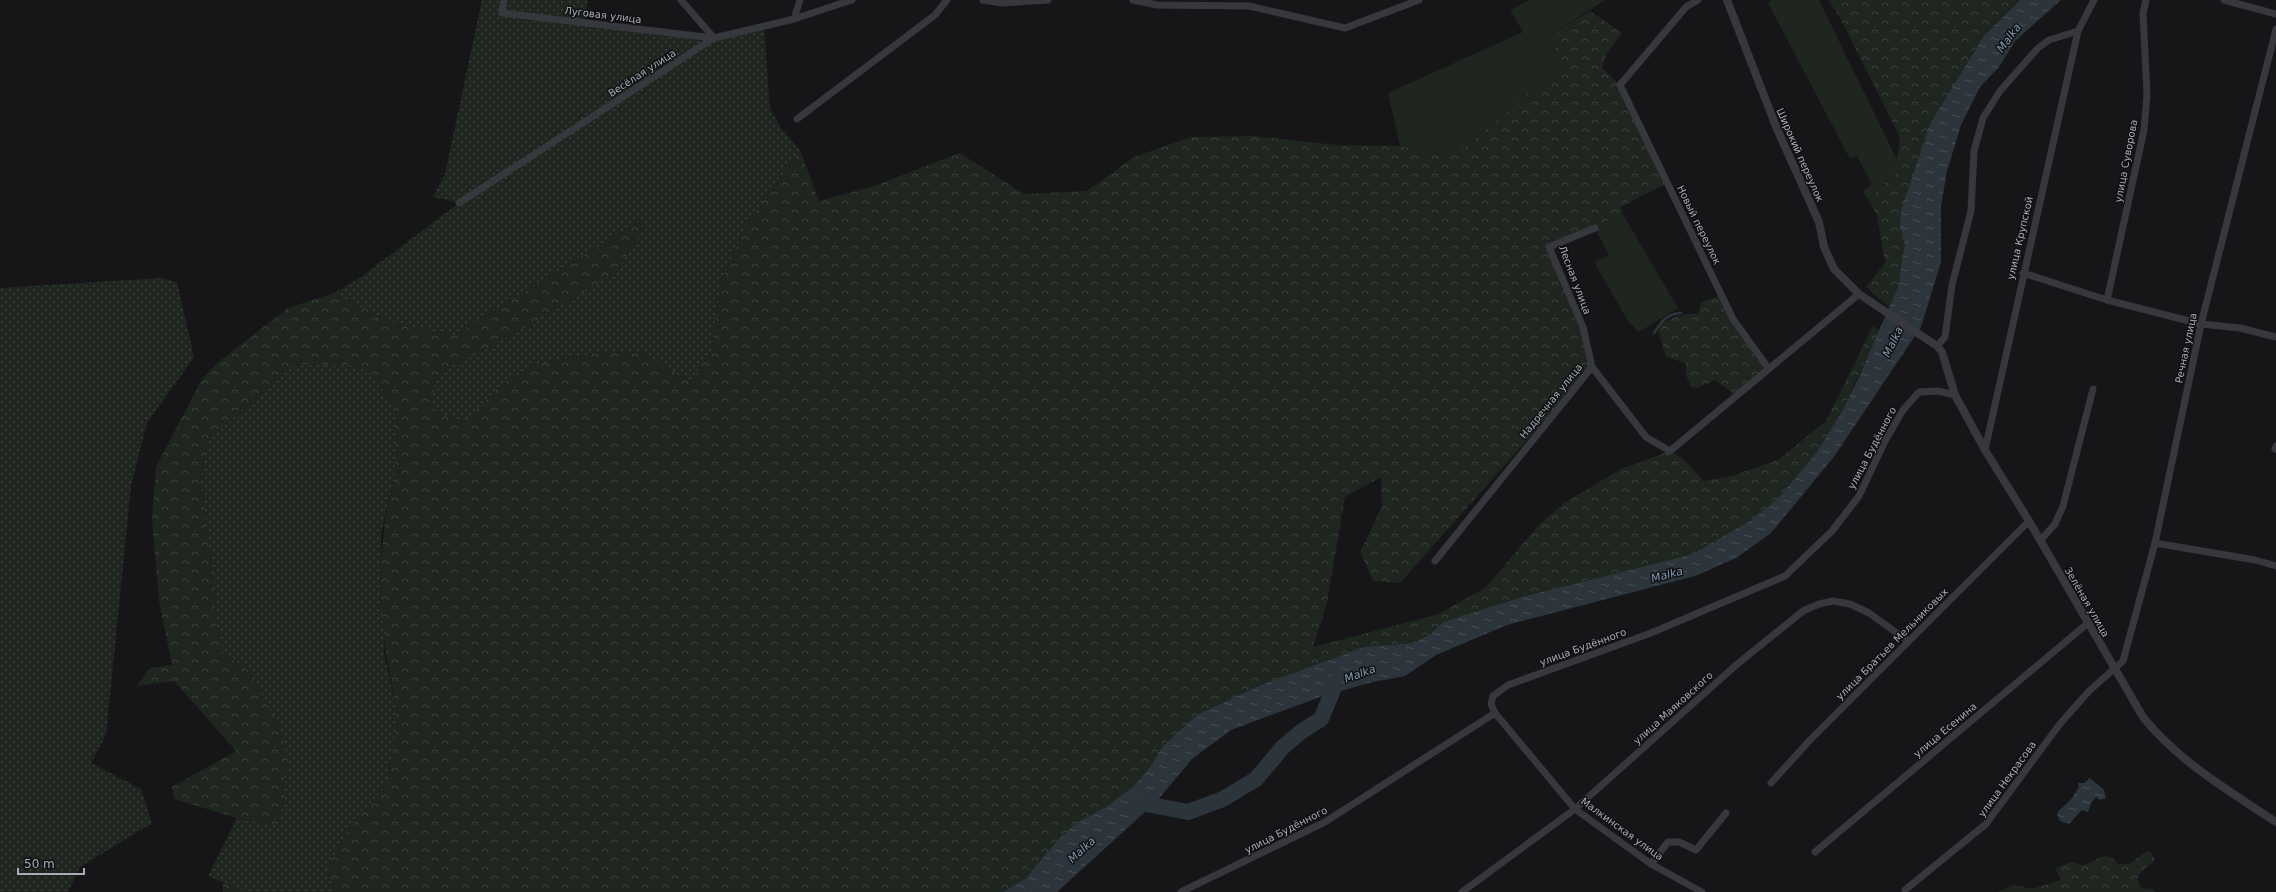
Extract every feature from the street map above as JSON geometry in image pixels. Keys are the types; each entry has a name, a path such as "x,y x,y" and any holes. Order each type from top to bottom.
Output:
{"street":[{"name":"Луговая улица","path":"504,0 502,13 714,38"},
{"path":"681,0 714,38"},
{"path":"794,19 800,0"},
{"name":"Весёлая улица","path":"459,203 714,38 794,19 852,0"},
{"path":"797,118 935,15 947,0"},
{"path":"983,0 1001,3 1048,0"},
{"path":"1133,0 1156,5 1250,6 1345,28 1419,0"},
{"name":"Новый переулок","path":"1698,0 1686,7 1620,85 1733,319 1769,369"},
{"name":"Широкий переулок","path":"1727,0 1777,129 1819,222 1824,247 1834,270 1859,294 1872,304 1937,346"},
{"name":"улица Крупской","path":"1985,450 2023,273 2078,31 2094,0"},
{"name":"улица Суворова","path":"2107,300 2144,130 2147,94 2143,13 2146,0"},
{"path":"2224,0 2276,14"},
{"name":"Речная улица","path":"2114,669 2124,661 2155,543 2201,324 2276,29"},
{"path":"1937,346 1945,337 1952,285 1971,211 1974,151 1983,118 2000,91 2038,48 2049,40 2063,34 2078,31"},
{"name":"Лесная улица","path":"1592,367 1583,327 1549,247 1595,228"},
{"path":"2023,273 2107,300 2201,324 2240,328 2276,337"},
{"name":"Надречная улица","path":"1434,561 1592,367 1646,437 1670,451 1859,294"},
{"name":"Зелёная улица","path":"1937,346 1942,352 1955,395 1985,450 2029,521 2143,717 2160,737 2186,759 2276,822"},
{"path":"2040,541 2055,524 2063,506 2093,389"},
{"name":"улица Будённого","path":"1181,892 1325,822 1495,713 1492,704 1493,696 1508,685 1652,633 1784,576 1832,531 1859,496 1885,441 1903,410 1919,392 1938,391 1955,395"},
{"name":"улица Братьев Мельниковых","path":"1771,783 1810,740 2029,521"},
{"path":"2155,543 2255,560 2276,566"},
{"name":"улица Маяковского","path":"1462,892 1575,810 1735,666 1803,611 1819,604 1833,601 1850,604 1869,613 1908,641"},
{"name":"улица Есенина","path":"1815,852 2088,623"},
{"name":"улица Некрасова","path":"1905,890 1986,824 2059,724 2089,690 2114,669"},
{"name":"Малкинская улица","path":"1495,713 1575,810 1651,864 1702,892"},
{"path":"1651,864 1668,842 1679,842 1696,850 1726,813"}],"green space":[{"path":"482,0 588,0 584,22 714,38 764,26 770,108 781,128 800,150 747,224 721,281 711,353 690,381 641,352 598,353 538,363 503,383 465,422 431,410 434,385 439,372 499,343 639,221 454,335 401,325 385,319 334,293 361,277 459,203 433,197 445,174"},
{"path":"1530,0 1605,0 1548,37 1570,71 1526,95 1464,148 1435,154 1400,146 1388,93 1523,32 1510,10"},
{"path":"1772,0 1819,0 1901,168 1868,200 1863,191 1872,184 1857,156 1850,159 1768,3"},
{"path":"1827,0 2020,0 1984,36 1900,228 1906,243 1898,287 1889,307 1866,287 1885,263 1877,215 1868,200 1901,168 1897,160 1900,137 1841,20 1830,2"},
{"path":"1590,11 1622,33 1607,53 1602,68 1620,85 1667,183 1621,207 1622,213 1595,228 1549,247 1583,327 1592,367 1400,583 1373,581 1360,552 1382,507 1381,477 1345,497 1327,603 1313,647 1436,615 1485,588 1540,524 1564,503 1621,469 1670,451 1682,458 1704,481 1732,476 1778,460 1826,421 1873,326 1879,331 1840,415 1816,453 1780,496 1753,519 1693,554 1522,597 1443,622 1432,633 1414,643 1364,647 1197,715 1163,746 1150,767 1135,785 1106,807 1076,823 1026,878 1002,892 335,892 327,868 349,828 384,788 394,744 396,708 385,648 379,583 385,522 395,472 395,409 371,373 354,366 296,364 207,441 201,480 215,590 216,620 223,653 249,671 281,730 288,762 280,826 237,818 174,799 172,787 236,751 174,681 137,686 150,668 172,665 159,601 152,520 156,467 201,381 216,364 288,308 334,293 385,319 401,325 454,335 639,221 644,229 615,273 499,343 439,372 434,385 431,410 464,422 503,383 538,363 598,353 641,352 690,381 711,353 721,281 747,224 800,150 819,201 874,186 960,153 1024,194 1087,191 1134,157 1191,137 1253,136 1337,145 1400,146 1435,154 1464,148 1526,95 1569,71 1548,37"},
{"path":"1622,213 1678,308 1639,332 1628,321 1594,262 1609,255 1595,228"},
{"path":"162,278 177,282 194,357 147,423 131,486 106,735 91,763 141,789 152,823 80,867 68,892 0,892 0,288"},
{"path":"1721,295 1769,369 1737,396 1715,380 1698,388 1691,387 1686,375 1686,363 1666,357 1659,333 1659,326 1682,315 1698,314 1701,302"},
{"path":"296,364 354,366 371,373 395,409 395,472 381,534 384,653 401,729 384,788 349,828 327,868 335,892 246,892 208,876 237,818 280,826 281,730 249,671 223,653 216,620 215,590 201,480 207,441"},
{"path":"2147,851 2152,853 2155,860 2141,872 2137,879 2141,888 2153,889 2155,892 1998,892 2014,885 2032,889 2061,880 2055,868 2069,863 2074,862 2082,865 2104,856 2113,859 2118,864 2129,864"},
{"path":"223,883 244,891 246,892 223,892"}],"water":[{"name":"Malka","path":"2020,0 2061,0 2015,41 1999,67 1980,87 1961,125 1947,171 1941,206 1941,262 1921,327 1833,458 1771,533 1736,558 1695,576 1507,625 1436,655 1405,676 1373,682 1323,696 1231,730 1192,759 1156,802 1057,892 1003,892 1026,878 1057,841 1076,823 1106,807 1135,785 1150,767 1163,746 1197,715 1261,685 1364,647 1414,643 1432,633 1443,622 1522,597 1693,554 1753,519 1780,496 1816,453 1840,415 1857,381 1898,287 1905,243 1900,228 1901,211 1930,124 1984,36"},
{"path":"2090,778 2104,790 2106,798 2100,800 2096,797 2091,803 2088,812 2082,810 2069,824 2064,823 2061,821 2057,813 2072,798 2079,787 2078,783 2084,783"}],"waterway":[{"path":"1654,333 1665,319 1672,315 1681,313"},
{"path":"1136,802 1188,812 1223,799 1256,779 1283,747 1302,731 1321,719 1332,693 1334,683"}]}
